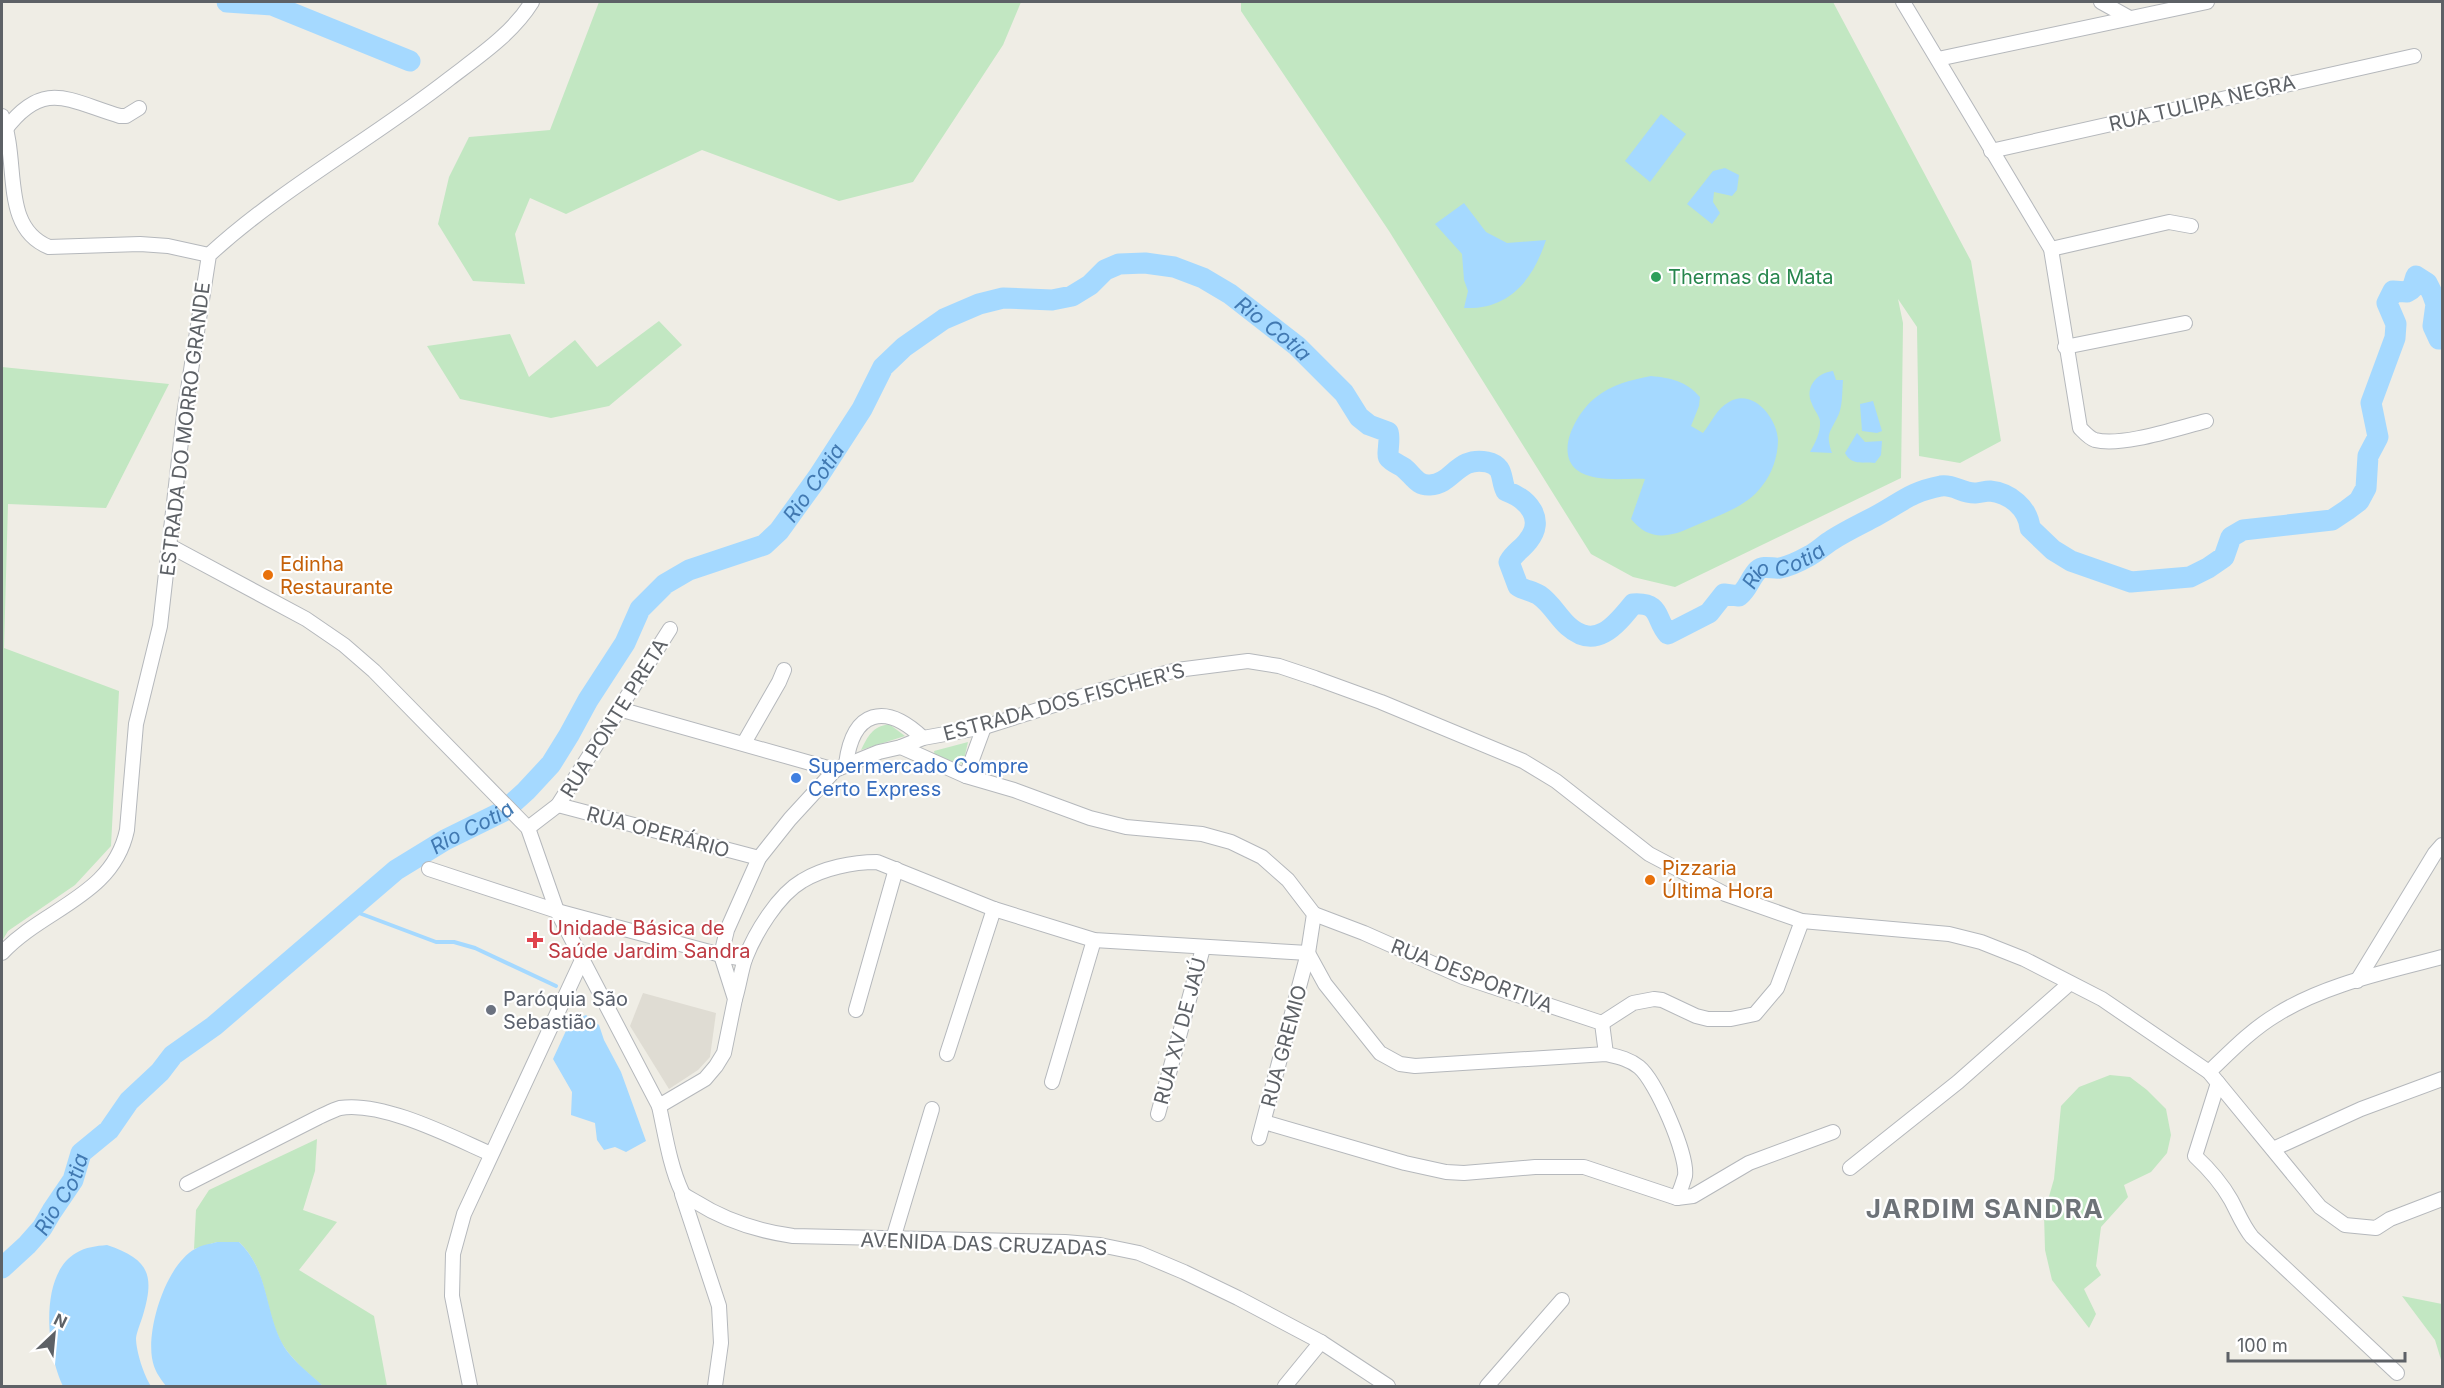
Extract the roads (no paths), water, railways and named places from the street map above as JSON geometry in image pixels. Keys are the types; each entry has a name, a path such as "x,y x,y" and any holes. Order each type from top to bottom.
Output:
{"street":[{"name":"ESTRADA DO MORRO GRANDE","path":"2,952 16,937 77,898 101,879 117,862 124,845 136,724 160,627 184,415 208,255 255,217 424,98 483,53 514,26 532,2"},
{"path":"1903,2 2050,249 2077,422 2085,434 2092,439 2106,441 2127,439 2206,421"},
{"path":"2101,2 2128,17"},
{"path":"1938,59 2207,2"},
{"name":"RUA TULIPA NEGRA","path":"1991,151 2414,56"},
{"path":"5,130 32,102 44,99 60,97 120,116 126,116 139,108"},
{"path":"2,116 11,215 16,226 25,236 36,243 58,248 111,244 168,246 208,255"},
{"path":"2050,249 2169,222 2191,226"},
{"path":"2065,346 2185,323"},
{"path":"170,546 306,619 344,645 375,671 528,828 557,911 659,1106 670,1160 719,1306 721,1343 715,1386"},
{"name":"RUA PONTE PRETA","path":"528,828 558,805 670,629"},
{"name":"ESTRADA DOS FISCHER'S","path":"721,955 727,930 759,858 790,819 841,767 923,738 984,727 1071,699 1178,670 1248,661 1279,666 1381,702 1523,761 1556,781 1659,860 1725,894 1803,921 1950,934 1981,942 2024,959 2102,999 2209,1072 2320,1207 2345,1225 2376,1228 2390,1219 2442,1199"},
{"path":"744,743 779,682 783,670"},
{"path":"619,709 841,767 858,727 873,717 884,716 897,719 912,727 923,738"},
{"path":"966,776 984,727"},
{"path":"901,747 966,776 1099,820 1126,827 1202,834 1231,842 1262,857 1288,880 1314,914"},
{"name":"RUA OPERÁRIO","path":"558,805 759,858"},
{"path":"2357,981 2442,845"},
{"path":"659,1106 705,1078 724,1053 745,959 760,928 778,904 801,881 859,862 878,862 994,909 1094,940 1308,953 1325,984 1380,1053 1400,1064 1415,1066 1605,1054 1626,1058 1641,1069 1656,1092 1683,1152 1685,1175 1677,1198"},
{"path":"429,869 557,911 721,955 745,959"},
{"path":"856,1010 896,869"},
{"path":"947,1054 994,909"},
{"name":"RUA GREMIO","path":"1259,1138 1308,953 1314,914"},
{"name":"RUA DESPORTIVA","path":"1314,914 1364,933 1464,977 1602,1023"},
{"path":"1605,1054 1602,1023 1633,1003 1654,999 1708,1019 1731,1019 1755,1014 1777,988 1803,921"},
{"path":"1052,1082 1094,940"},
{"name":"RUA XV DE JAÚ","path":"1158,1114 1203,948"},
{"path":"721,955 735,999"},
{"path":"2209,1072 2248,1035 2276,1015 2313,996 2442,957"},
{"path":"470,1386 452,1296 453,1254 464,1214 582,960"},
{"path":"1850,1168 1958,1082 2069,984"},
{"path":"2273,1149 2361,1109 2442,1079"},
{"path":"2218,1083 2195,1156 2209,1169 2230,1199 2244,1228 2252,1237 2397,1372"},
{"path":"187,1185 339,1108 362,1107 384,1112 491,1154"},
{"path":"893,1239 932,1109"},
{"path":"1264,1122 1405,1163 1446,1172 1584,1167 1677,1198 1693,1196 1749,1163 1833,1132"},
{"name":"AVENIDA DAS CRUZADAS","path":"682,1194 714,1213 768,1232 793,1236 1065,1242 1100,1245 1138,1253 1238,1298 1321,1342 1388,1386"},
{"path":"1487,1386 1562,1300"},
{"path":"1285,1386 1321,1342"}],"water":[{"path":"1661,114 1686,134 1650,182 1625,161"},
{"path":"1725,168 1739,175 1737,190 1732,196 1714,192 1713,202 1720,213 1712,224 1687,204 1713,171"},
{"path":"1464,203 1486,232 1507,243 1546,240 1526,280 1517,290 1494,304 1464,308 1468,291 1464,280 1462,254 1435,224"},
{"path":"1833,371 1836,380 1843,380 1839,414 1829,434 1832,453 1810,452 1820,425 1810,398 1811,387 1817,378"},
{"path":"1651,376 1678,381 1700,397 1691,426 1703,433 1725,405 1738,399 1746,399 1762,407 1768,414 1777,431 1778,440 1774,464 1766,481 1748,500 1730,511 1683,531 1667,535 1645,531 1631,519 1645,479 1592,477 1577,470 1570,462 1568,453 1571,432 1588,404 1601,393 1615,386"},
{"path":"1873,401 1882,431 1877,433 1862,431 1860,404"},
{"path":"1857,433 1865,442 1882,441 1881,455 1875,463 1861,463 1847,457 1845,453"},
{"path":"586,1015 599,1025 604,1040 621,1072 646,1141 626,1152 615,1147 604,1150 597,1140 595,1123 571,1115 572,1092 553,1059 570,1022"},
{"path":"217,1242 239,1242 249,1254 257,1267 274,1324 287,1351 323,1386 166,1386 163,1383 154,1366 151,1345 156,1314 167,1282 185,1257 197,1248"},
{"path":"107,1245 132,1256 145,1270 148,1279 147,1301 136,1338 141,1363 151,1386 63,1386 57,1372 50,1336 51,1296 56,1279 64,1264 76,1253 87,1248"}],"waterway":[{"path":"227,2 272,5 410,61"},
{"name":"Rio Cotia","path":"2,1268 42,1228 73,1180 81,1153 109,1130 129,1101 160,1072 173,1055 214,1026 396,870 445,840 504,811 526,791 551,764 588,700 625,643 640,609 665,584 689,570 764,545 779,531 818,477 862,409 883,367 904,347 944,319 979,304 1003,298 1052,300 1072,296 1090,285 1105,270 1119,264 1145,263 1174,267 1203,278 1230,294 1297,346 1344,393 1359,417 1369,425 1388,432 1389,458 1404,468 1418,482 1426,485 1438,483 1462,466 1477,461 1489,462 1497,466 1506,491 1521,499 1535,518 1533,533 1509,562 1518,586 1539,595 1568,626 1588,636 1596,636 1605,632 1620,620 1633,604 1642,604 1653,609 1668,634 1709,613 1724,594 1739,596 1758,570 1766,567 1780,568 1799,561 1907,498 1921,491 1941,486 1950,486 1971,493 1997,492 2011,498 2026,514 2030,528 2053,550 2071,561 2131,582 2190,577 2224,557 2231,537 2243,530 2332,520 2359,501 2366,488 2368,456 2378,437 2371,403 2395,338 2396,324 2387,303 2393,291 2407,292 2412,289 2416,276 2427,283 2436,304 2433,326 2439,339 2442,339"},
{"path":"356,905 359,913 436,942 454,942 475,948 556,986"}],"place":[{"name":"Thermas da Mata","path":"1656,277"},
{"name":"Edinha Restaurante","path":"268,575"},
{"name":"Supermercado Compre Certo Express","path":"796,778"},
{"name":"Pizzaria Última Hora","path":"1650,880"},
{"name":"Unidade Básica de Saúde Jardim Sandra","path":"535,940"},
{"name":"Paróquia São Sebastião","path":"491,1010"}],"district":[{"name":"JARDIM SANDRA","path":"1985,1208"}]}
